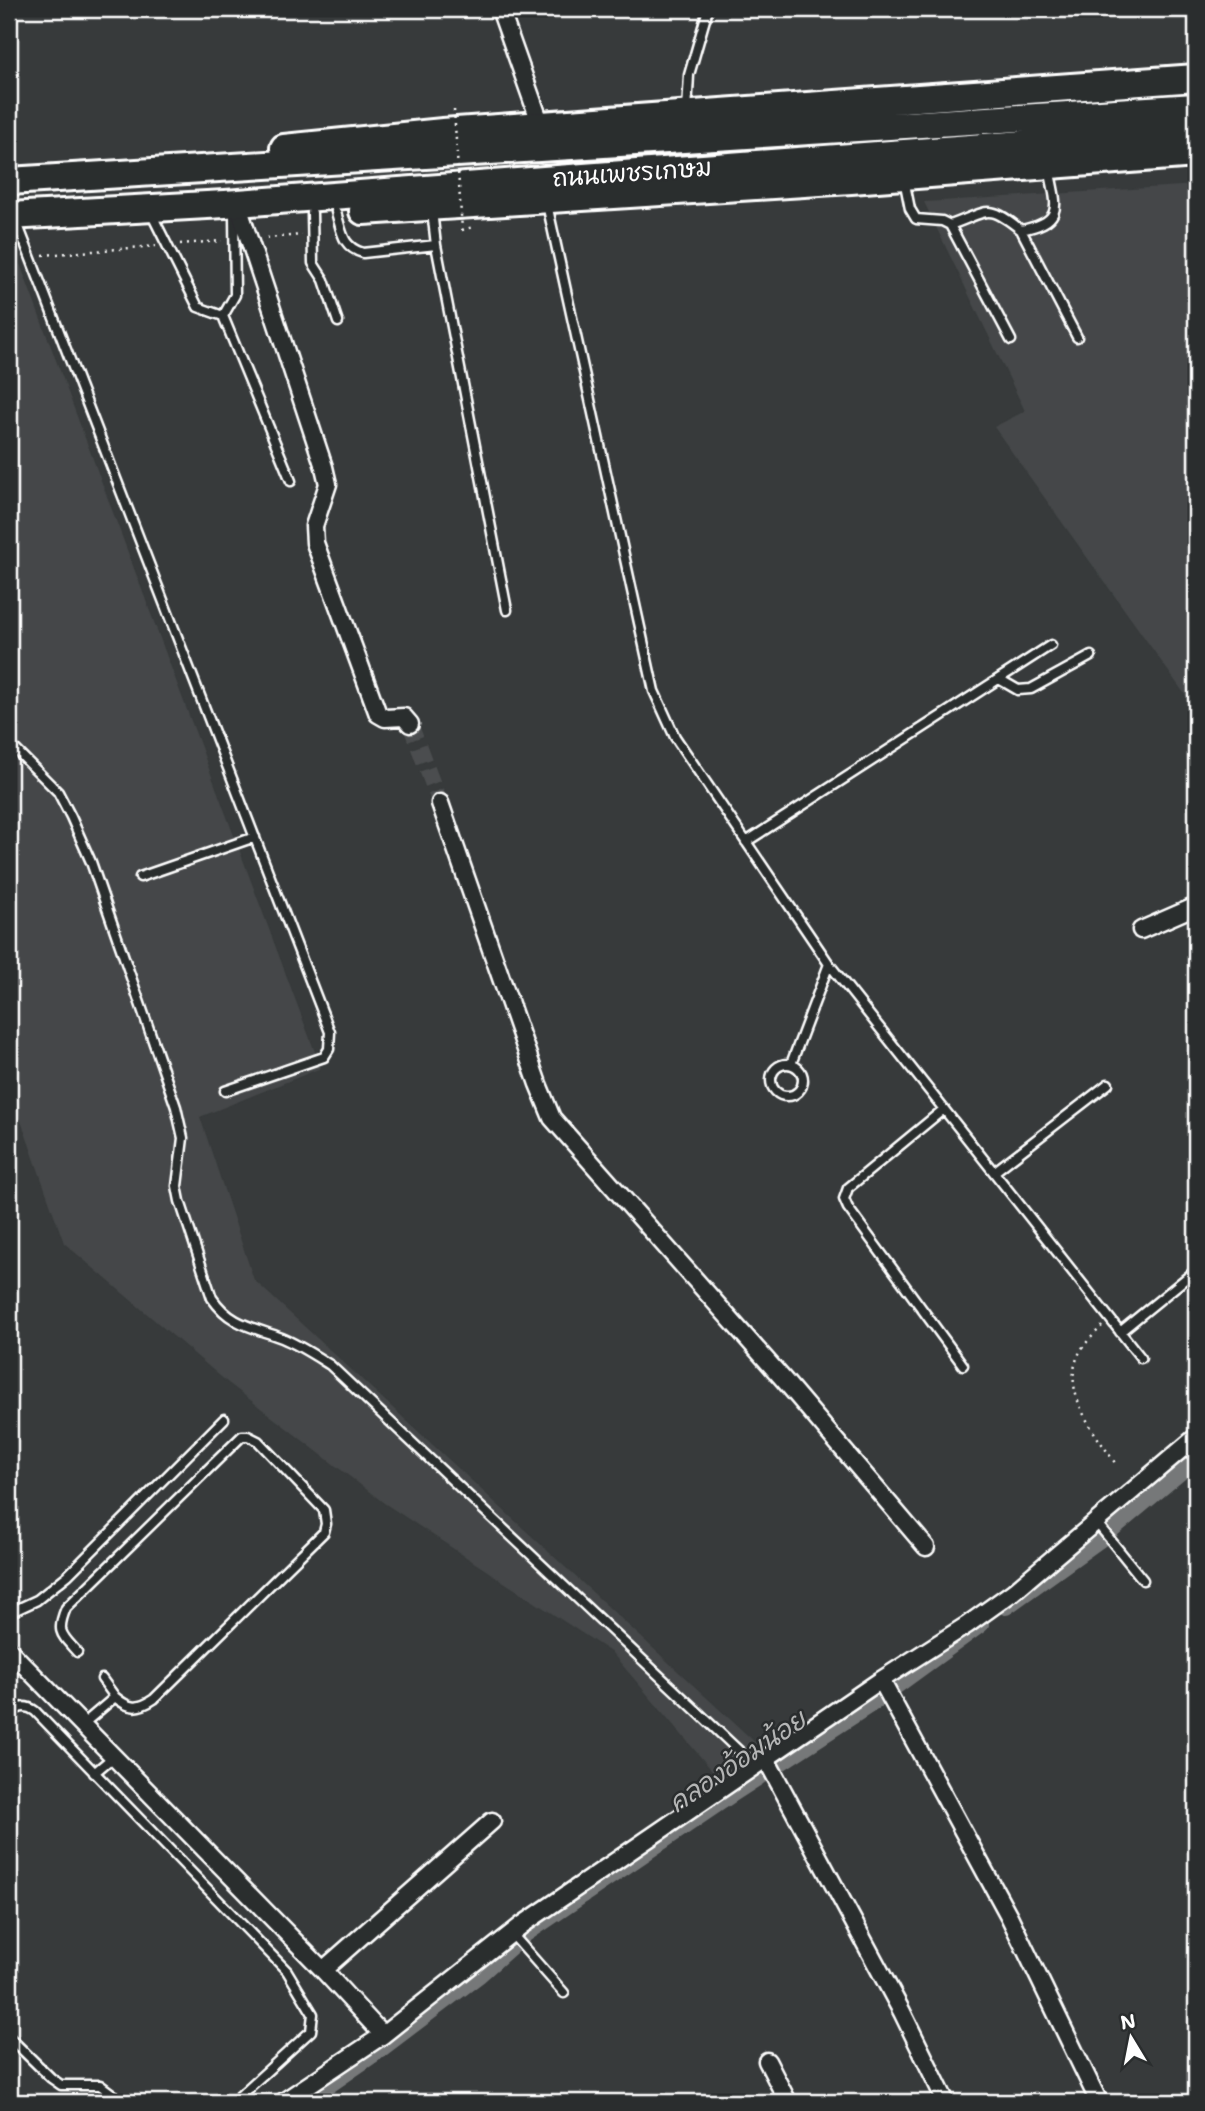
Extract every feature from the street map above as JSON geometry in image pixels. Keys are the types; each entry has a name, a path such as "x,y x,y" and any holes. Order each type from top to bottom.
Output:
{"main road":[{"name":"ถนนเพชรเกษม","path":"120,175 332,142 1196,78"},
{"name":"ถนนเพชรเกษม","path":"12,216 225,204 1066,129 1196,107"},
{"name":"ถนนเพชรเกษม","path":"9,181 1066,129 1196,131"},
{"name":"ถนนเพชรเกษม","path":"68,212 153,217 432,208 1196,154"}],"street":[{"path":"500,9 541,125"},
{"path":"238,215 328,484 314,527 315,543 378,714 385,718 396,715 404,717 410,723"},
{"path":"440,803 552,1118 784,1380 926,1546"},
{"path":"1141,930 1196,906"},
{"path":"282,2102 383,2035 516,1938 765,1765 886,1688 1099,1525 1196,1437"},
{"path":"9,1650 323,1970 383,2035"},
{"path":"886,1688 1009,1916 1100,2102"},
{"path":"765,1765 902,2012 946,2102"},
{"path":"323,1970 492,1821"},
{"path":"767,2061 788,2102"}],"lane":[{"path":"687,115 689,75 708,9"},
{"path":"1021,230 1047,223 1054,216 1055,203 1049,165"},
{"path":"903,176 910,209 916,219 950,225 990,211 1001,214 1021,230 1077,337"},
{"path":"547,201 654,691 675,737 829,964 1141,1358"},
{"path":"432,208 436,245 507,610"},
{"path":"324,213 352,250 363,253 436,245"},
{"path":"324,213 313,263 324,280 338,322"},
{"path":"223,316 234,295 238,215"},
{"path":"12,216 330,1032 329,1049 324,1057 225,1091"},
{"path":"153,217 198,307 223,316 290,481"},
{"path":"950,225 1011,340"},
{"path":"746,842 1051,645"},
{"path":"999,679 1018,690 1031,689 1091,656"},
{"path":"9,743 58,792 91,862 176,1108 183,1138 177,1186 180,1201 212,1298 221,1311 234,1320 301,1347 330,1365 765,1765"},
{"path":"140,877 255,837"},
{"path":"791,1063 829,964"},
{"path":"791,1063 801,1071 803,1083 795,1094 783,1096 773,1088 771,1076 778,1065 791,1063"},
{"path":"994,1172 1108,1084"},
{"path":"944,1109 848,1188 845,1199 848,1208 963,1365"},
{"path":"1120,1332 1195,1271"},
{"path":"9,1613 37,1600 68,1575 224,1419"},
{"path":"77,1652 61,1634 60,1626 66,1608 235,1440 248,1436 258,1441 324,1510 324,1532 154,1699 135,1708 127,1707 115,1698 102,1679"},
{"path":"1099,1525 1143,1580"},
{"path":"82,1726 115,1698"},
{"path":"9,1715 21,1707 29,1707 35,1711 287,1971 313,2014 311,2031 233,2102"},
{"path":"94,1773 113,1757"},
{"path":"516,1938 564,1993"},
{"path":"9,2037 61,2085 100,2085 123,2102"}],"path":[{"path":"454,110 462,230"},
{"path":"1110,1319 1078,1355 1073,1375 1078,1404 1117,1466"}],"shaded area":[{"path":"1196,185 1196,710 994,427 1025,411 924,202"},
{"path":"20,264 321,1068 200,1117 254,1280 758,1745 716,1775 612,1653 384,1503 227,1382 64,1243 9,1087 9,265"}],"waterway":[{"name":"คลองอ้อมน้อย","path":"1006,1606 1098,1540 1196,1458"},
{"name":"คลองอ้อมน้อย","path":"303,2102 377,2051 479,1974 524,1934 873,1702 980,1624"}],"tunnel":[{"path":"410,724 440,803"}]}
